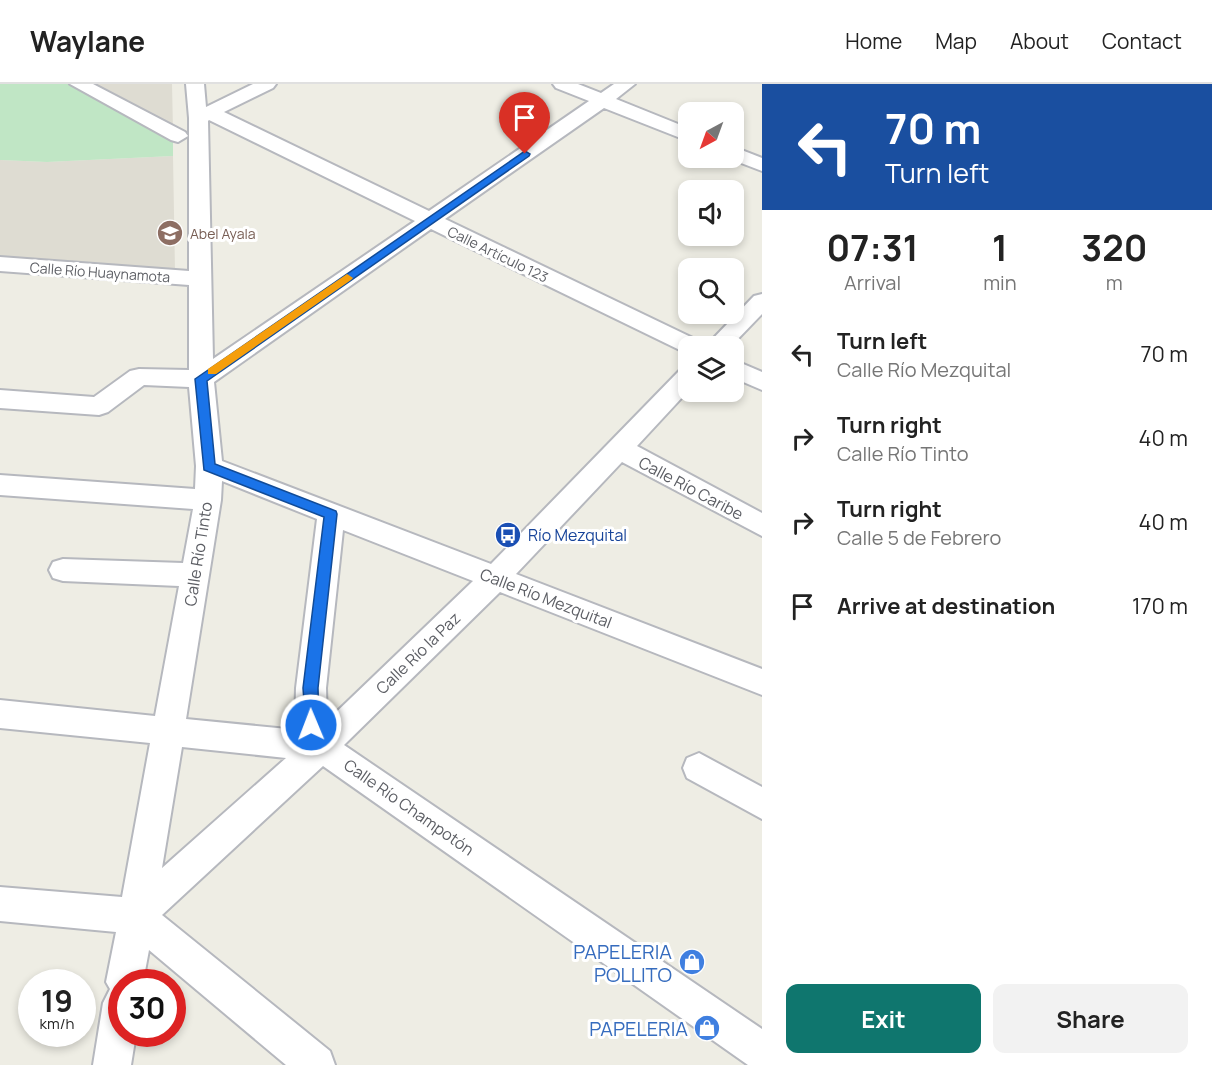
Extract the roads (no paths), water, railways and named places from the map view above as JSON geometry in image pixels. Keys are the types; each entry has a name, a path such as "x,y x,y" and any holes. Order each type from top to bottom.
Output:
{"street":[{"path":"79,84 178,136"},
{"name":"Calle Río Tinto","path":"126,969 170,731 208,500 209,466 201,379 200,279 204,116 195,84"},
{"path":"204,116 267,84"},
{"path":"562,84 678,131"},
{"path":"0,399 99,406 131,381 142,376 201,379 626,84"},
{"name":"Calle Artículo 123","path":"204,116 430,220 678,341"},
{"path":"744,157 762,165"},
{"name":"Calle Río Huaynamota","path":"0,264 200,279"},
{"path":"728,336 762,302"},
{"path":"744,373 762,382"},
{"name":"Calle Río la Paz","path":"135,916 321,747 494,579 678,388"},
{"name":"Calle Río Caribe","path":"620,449 762,526"},
{"name":"Calle Río Mezquital","path":"209,466 762,682"},
{"path":"0,485 208,500"},
{"path":"321,747 311,725 310,688 331,514"},
{"path":"63,570 195,575"},
{"name":"Calle Río Champotón","path":"0,714 321,747 762,1052"},
{"path":"699,768 762,804"},
{"path":"0,904 135,916 316,1065"},
{"path":"112,1065 115,1047"}],"place":[{"name":"Abel Ayala","path":"170,233"},
{"name":"Río Mezquital","path":"508,535"},
{"name":"PAPELERIA POLLITO","path":"692,962"},
{"name":"PAPELERIA","path":"707,1028"}]}
